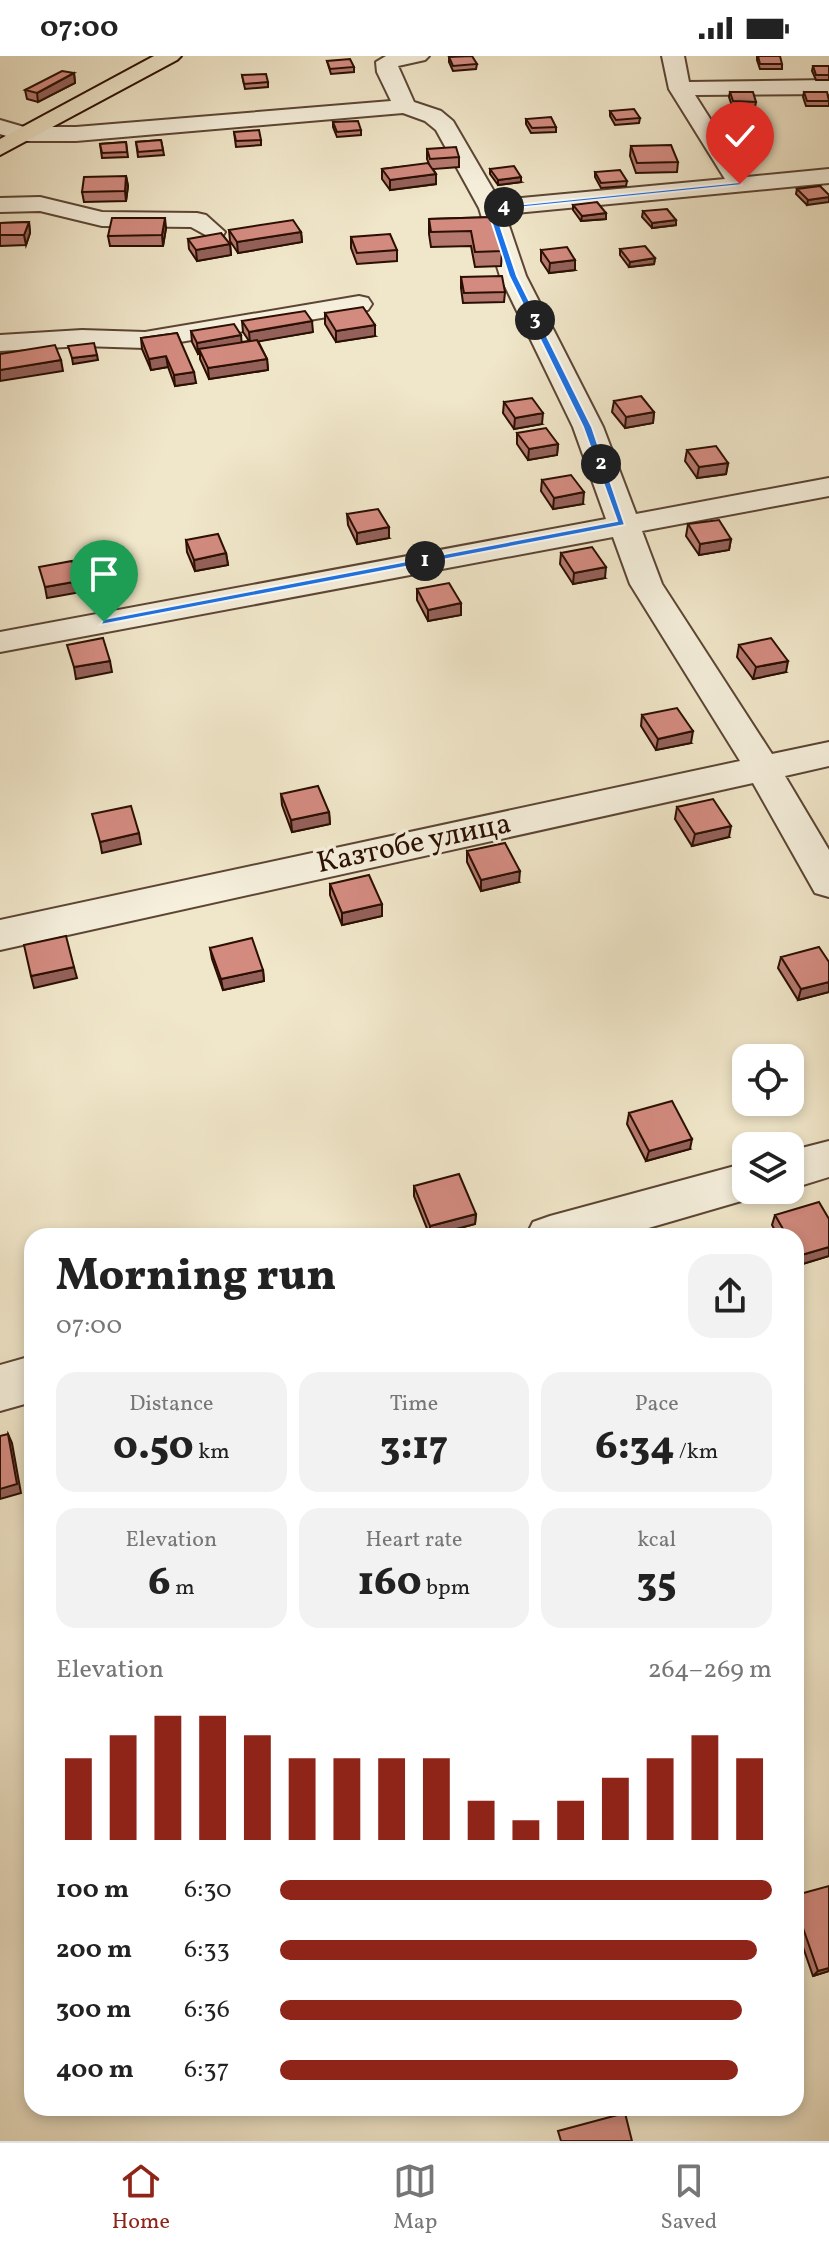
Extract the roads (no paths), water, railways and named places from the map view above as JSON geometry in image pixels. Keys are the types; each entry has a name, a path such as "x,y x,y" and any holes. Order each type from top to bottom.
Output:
{"main road":[{"path":"0,148 11,130 170,56"}],"street":[{"path":"405,106 388,72 387,62 418,56"},
{"path":"673,56 680,89 740,184"},
{"path":"680,89 829,87"},
{"path":"11,130 76,134 405,106 433,116 445,126 491,208 513,276 588,427 646,584 762,767 829,883"},
{"path":"491,208 829,176"},
{"path":"0,205 40,204 102,219 197,220 213,232"},
{"path":"0,343 82,338 145,340 359,304"},
{"path":"0,642 622,523 829,487"},
{"name":"Казтобе улица","path":"0,935 829,754"},
{"path":"804,1166 829,1159"},
{"path":"579,1228 732,1186"},
{"path":"0,1388 24,1381"}]}
